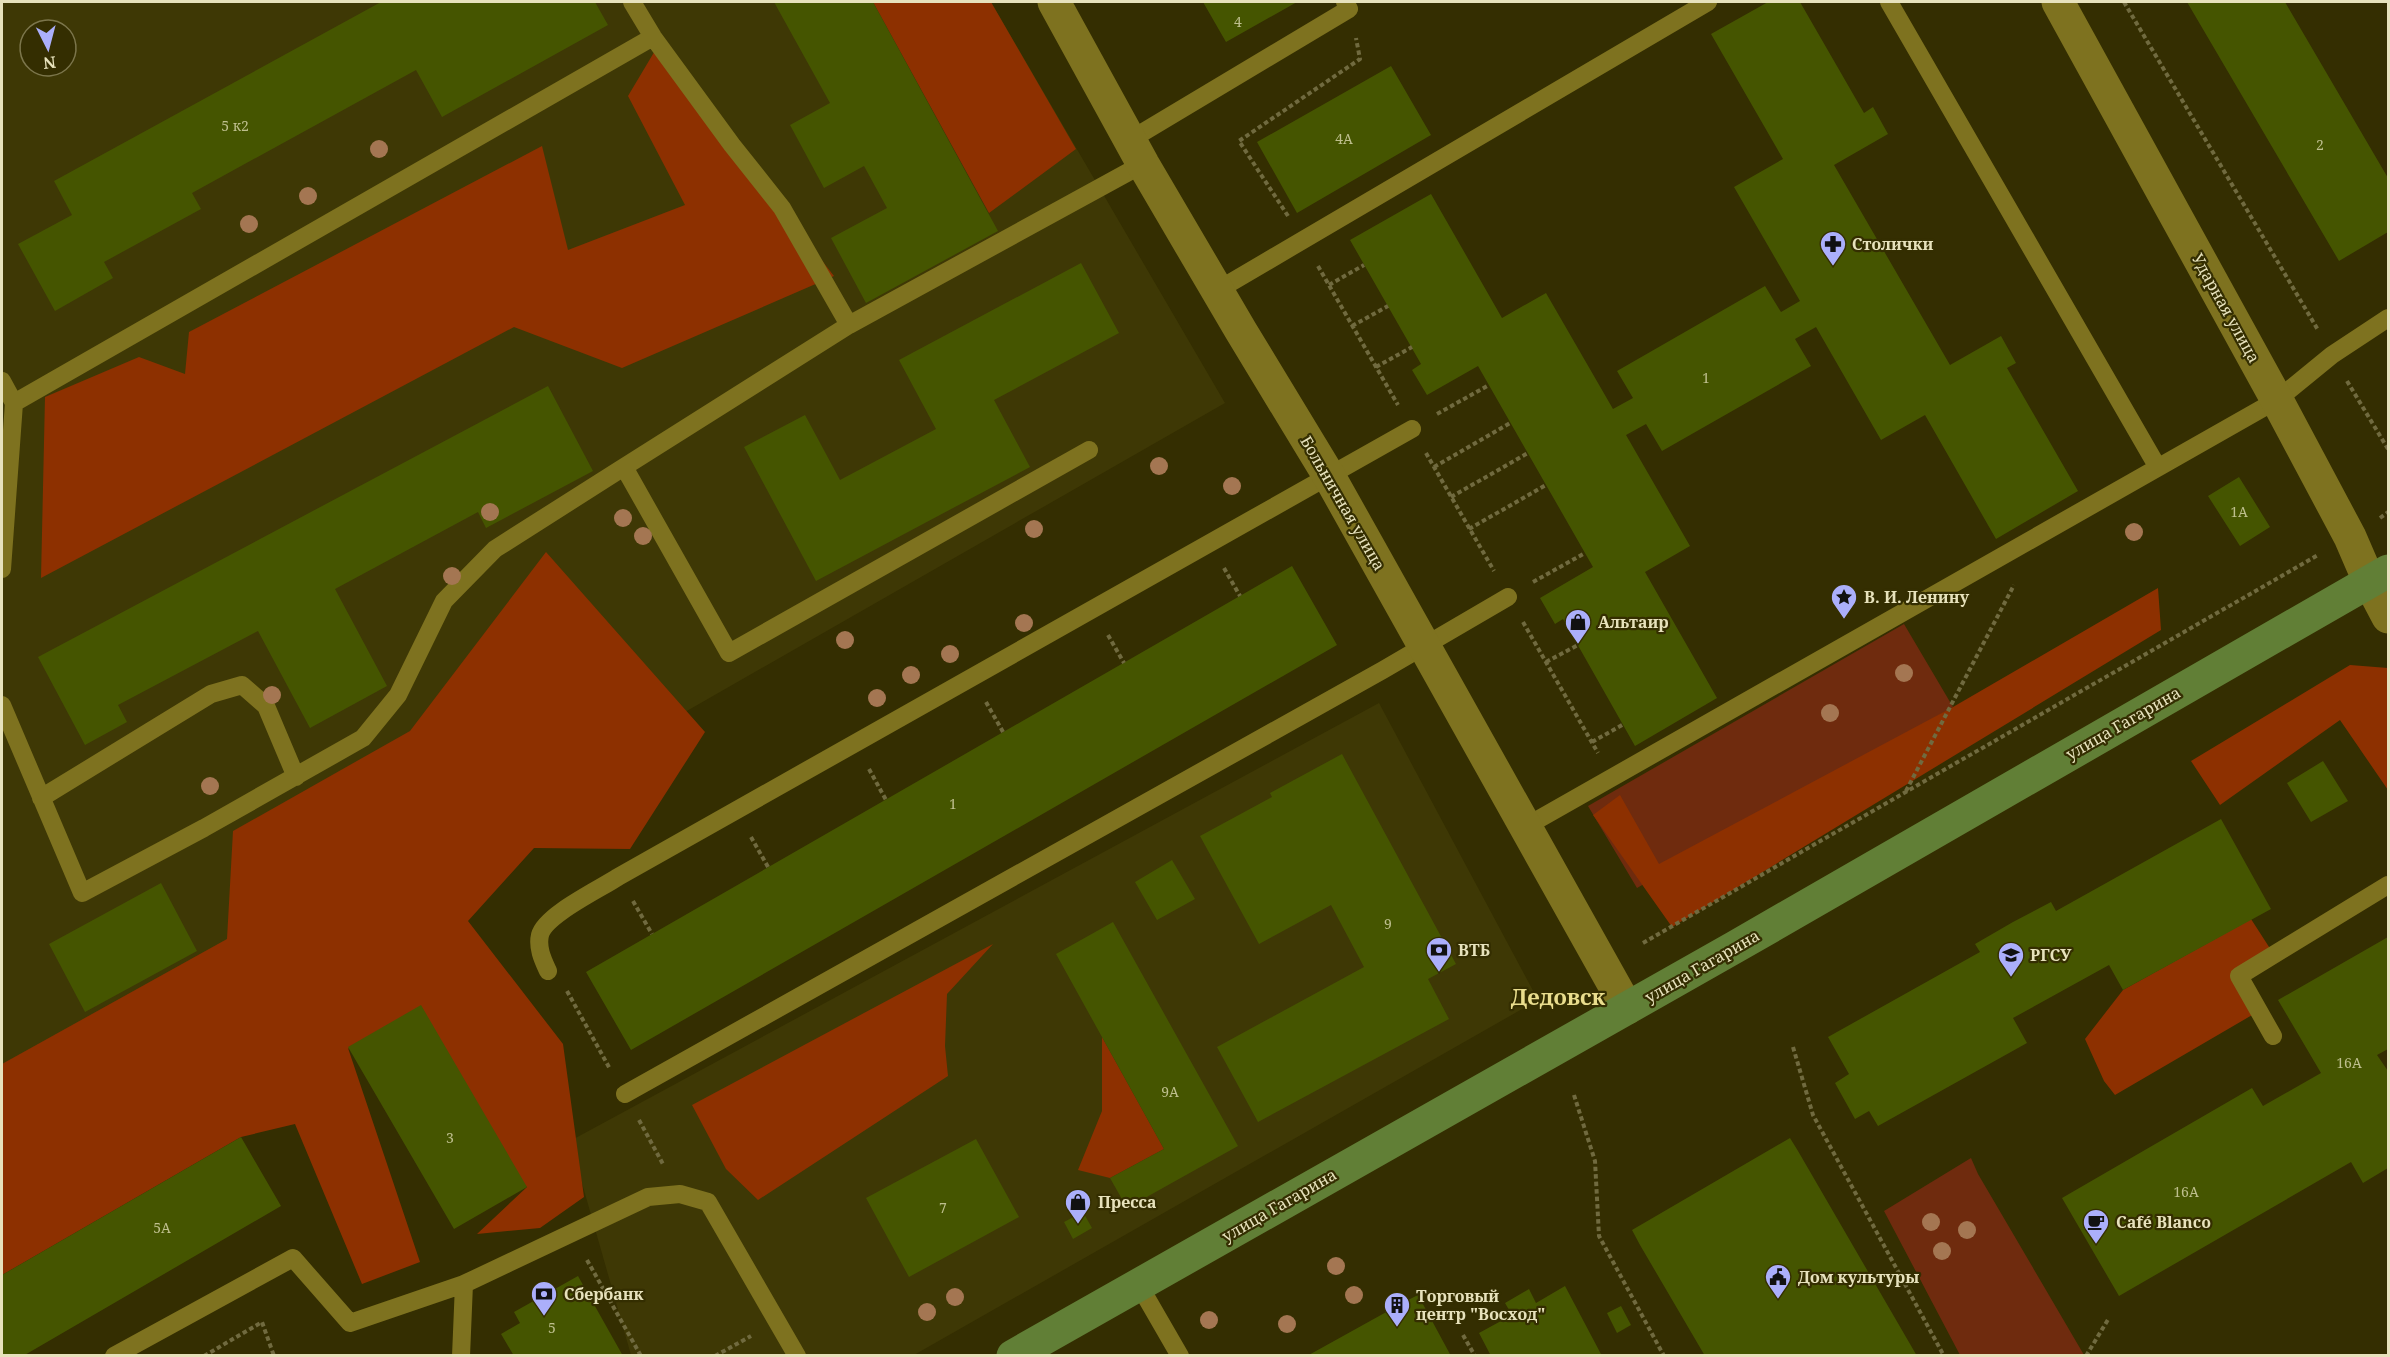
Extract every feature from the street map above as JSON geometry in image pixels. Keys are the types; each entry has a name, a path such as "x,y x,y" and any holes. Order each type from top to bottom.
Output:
{"street":[{"name":"Больничная улица","path":"1054,2 1137,152 1329,476 1627,1008"},
{"name":"Ударная улица","path":"2058,2 2350,537 2379,576 2388,617"},
{"name":"улица Гагарина","path":"1013,1356 1627,1008 2379,576"}],"lane":[{"path":"632,2 653,37 732,146 782,208 849,325"},
{"path":"1218,290 1708,2"},
{"path":"1889,2 2157,466"},
{"path":"2,705 82,893 363,738 398,695 444,601 495,549 849,325 1137,152 1347,5"},
{"path":"14,403 653,37"},
{"path":"1525,827 2157,466 2277,400 2332,355 2388,318"},
{"path":"2,381 14,403 2,569"},
{"path":"548,971 539,951 540,934 549,920 618,877 1412,429"},
{"path":"624,466 729,653 1089,450"},
{"path":"625,1094 1424,647 1508,597"},
{"path":"41,798 211,694 242,685 266,706 296,777"},
{"path":"2273,1036 2239,976 2388,885"},
{"path":"114,1356 292,1258 350,1323 464,1284 648,1197 680,1194 708,1202 797,1356"},
{"path":"461,1356 464,1284"},
{"path":"1139,1285 1180,1356"}],"path":[{"path":"2124,2 2388,449"},
{"path":"1347,5 1360,59 1239,141 1303,239 1612,777"},
{"path":"1329,285 1364,265"},
{"path":"1353,326 1388,306"},
{"path":"1376,367 1412,347"},
{"path":"1412,429 1489,385"},
{"path":"1434,467 1510,423"},
{"path":"1451,497 1528,453"},
{"path":"1469,529 1546,485"},
{"path":"1643,943 2328,549"},
{"path":"1508,597 1585,553"},
{"path":"1905,792 2014,584"},
{"path":"1546,663 1578,645"},
{"path":"1592,742 1623,724"},
{"path":"618,877 652,934"},
{"path":"548,971 568,992 680,1194"},
{"path":"1793,1047 1813,1114 1944,1356"},
{"path":"1574,1095 1595,1161 1599,1236 1664,1356"},
{"path":"572,1234 641,1356"},
{"path":"2086,1356 2109,1318"},
{"path":"204,1356 261,1322 274,1356"},
{"path":"714,1356 777,1323"},
{"path":"1463,1335 1474,1356"}],"shaded area":[{"path":"873,2 991,2 1076,149 989,213"},
{"path":"991,2 1225,403 2,1103 2,3"},
{"path":"656,49 834,276 622,368 514,327 41,578 45,397 139,357 185,374 189,332 542,146 568,250 685,205 628,96"},
{"path":"546,552 705,732 630,849 534,848 468,921 563,1044 584,1197 540,1228 477,1234 527,1187 348,1048 420,1262 362,1284 295,1124 241,1137 2,1275 2,1064 227,939 233,831 410,731"},
{"path":"2158,588 2161,630 1672,927 1593,815 1620,795 1659,864 1953,707"},
{"path":"1904,624 1953,707 1637,888 1588,806"},
{"path":"2350,665 2388,668 2388,790 2340,720 2220,805 2191,761"},
{"path":"1379,703 1538,1000 914,1355 631,1355 570,1141"},
{"path":"2251,919 2271,950 2239,976 2259,1011 2115,1095 2104,1081 2085,1039 2123,990"},
{"path":"993,944 947,994 945,1046 948,1076 758,1200 726,1169 692,1105"},
{"path":"1102,1037 1164,1149 1110,1178 1078,1170 1102,1111"},
{"path":"1971,1158 1978,1174 2084,1355 1960,1355 1884,1211"}],"building":[{"path":"381,2 595,2 608,25 442,117 416,70 192,193 201,209 104,262 113,278 55,311 18,244 72,215 54,181"},
{"path":"774,2 873,2 998,231 866,303 831,238 887,208 864,166 824,188 790,125 830,103"},
{"path":"1203,2 1297,2 1226,42"},
{"path":"1768,2 1800,2 1864,113 1873,107 1888,134 1834,165 1950,365 2001,336 2016,363 2007,368 2078,491 1996,539 1925,415 1881,440 1816,327 1795,339 1811,366 1662,451 1646,424 1626,435 1690,546 1645,572 1717,698 1635,746 1563,619 1555,624 1540,598 1593,567 1478,366 1427,395 1412,370 1421,364 1350,240 1431,194 1502,318 1546,293 1613,409 1633,398 1617,371 1765,286 1781,312 1800,301 1734,187 1783,159 1711,34"},
{"path":"2187,2 2285,2 2388,178 2388,232 2339,261"},
{"path":"1391,66 1431,135 1297,213 1257,142"},
{"path":"1081,263 1119,333 994,400 1030,467 816,581 744,447 805,415 840,480 936,429 899,360"},
{"path":"548,386 593,471 486,528 478,512 335,589 387,686 310,728 258,631 118,705 127,722 85,745 38,657"},
{"path":"2239,477 2270,527 2240,546 2208,496"},
{"path":"1292,566 1337,645 631,1050 586,972"},
{"path":"1342,754 1456,964 1428,979 1449,1019 1258,1122 1217,1047 1364,967 1331,905 1259,944 1200,836 1272,797 1270,793"},
{"path":"2323,761 2348,801 2311,822 2287,783"},
{"name":"РГСУ","path":"2221,819 2271,909 2123,990 2109,965 2013,1018 2027,1043 1878,1126 1869,1111 1855,1119 1835,1083 1849,1074 1828,1037 1980,952 1975,944 2013,922 2051,902 2056,911"},
{"path":"1172,860 1195,899 1157,920 1135,882"},
{"path":"161,883 197,951 85,1012 49,944"},
{"path":"1113,922 1238,1146 1127,1208 1110,1178 1164,1149 1056,954"},
{"path":"2388,937 2388,1049 2377,1055 2388,1071 2388,1168 2363,1183 2351,1162 2119,1296 2062,1198 2252,1088 2263,1106 2321,1073 2278,1000"},
{"path":"421,1005 527,1187 454,1229 348,1047"},
{"path":"241,1137 281,1206 23,1356 2,1356 2,1275"},
{"name":"Дом культуры","path":"1790,1138 1917,1356 1705,1356 1640,1245 1632,1230"},
{"path":"976,1139 1019,1217 909,1277 866,1198"},
{"name":"Пресса","path":"1083,1212 1092,1228 1073,1239 1064,1222"},
{"path":"578,1276 623,1356 514,1356 501,1334 520,1323 514,1312"},
{"path":"1565,1286 1602,1356 1491,1356 1479,1333 1512,1315 1505,1303 1529,1289 1536,1303"},
{"name":"Торговый центр \"Восход\"","path":"1418,1295 1451,1356 1307,1356 1408,1300"},
{"path":"1621,1306 1631,1325 1617,1333 1607,1313"}],"place":[{"name":"Столички","path":"1833,267"},
{"name":"В. И. Ленину","path":"1844,620"},
{"name":"Альтаир","path":"1578,645"},
{"name":"ВТБ","path":"1439,973"},
{"name":"РГСУ","path":"2011,978"},
{"name":"Пресса","path":"1078,1225"},
{"name":"Café Blanco","path":"2096,1245"},
{"name":"Дом культуры","path":"1778,1300"},
{"name":"Сбербанк","path":"544,1317"},
{"name":"Торговый центр \"Восход\"","path":"1397,1328"}],"district":[{"name":"Дедовск","path":"1558,997"}]}
